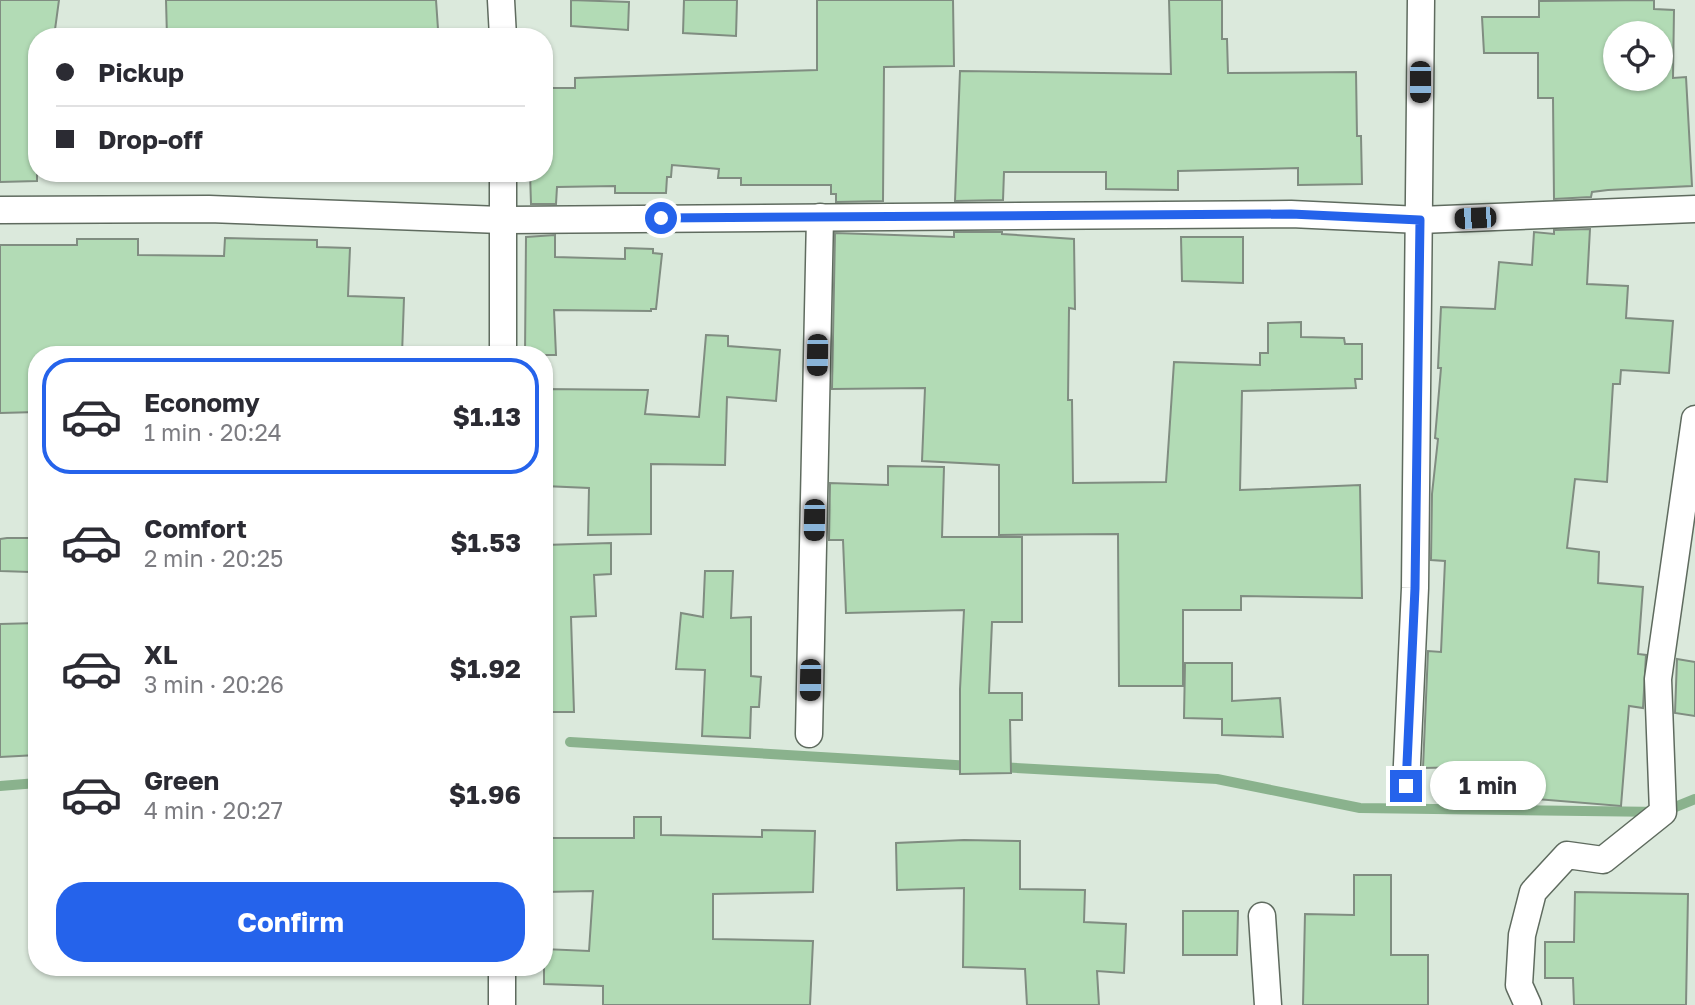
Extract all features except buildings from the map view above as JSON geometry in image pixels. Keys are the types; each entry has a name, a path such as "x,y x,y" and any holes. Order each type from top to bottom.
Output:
{"street":[{"path":"502,0 503,28"},
{"path":"1406,786 1415,588 1421,0"},
{"path":"503,182 503,346"},
{"path":"0,210 209,209 501,220 1291,214 1420,220 1695,209"},
{"path":"809,734 820,216"},
{"path":"1528,1005 1519,985 1522,935 1533,892 1567,855 1603,860 1663,812 1658,678 1695,419"},
{"path":"1262,916 1268,1005"},
{"path":"502,976 502,1005"}],"waterway":[{"path":"570,742 972,766"},
{"path":"999,767 1217,779 1360,808 1663,812 1695,799"},
{"path":"0,786 28,784"}],"route":[{"path":"661,218 1291,214 1420,220 1415,588 1406,786"}]}
